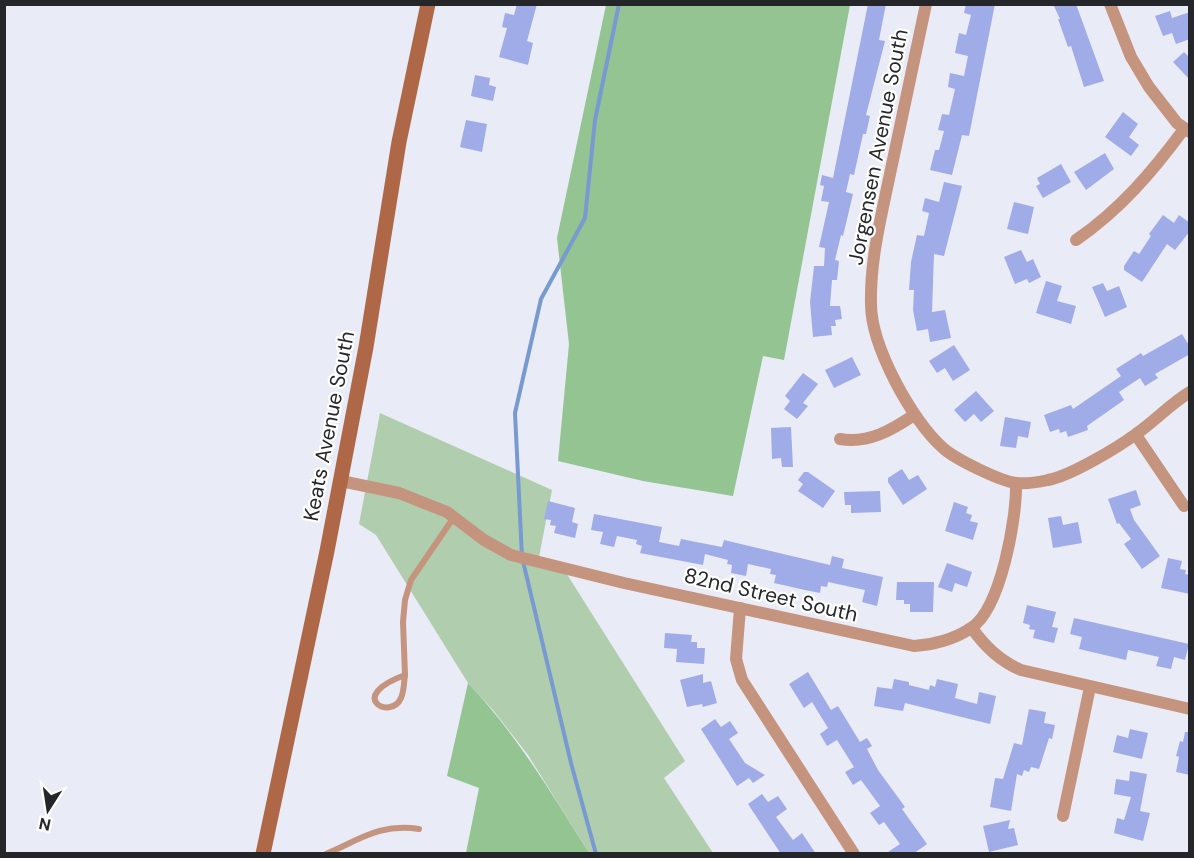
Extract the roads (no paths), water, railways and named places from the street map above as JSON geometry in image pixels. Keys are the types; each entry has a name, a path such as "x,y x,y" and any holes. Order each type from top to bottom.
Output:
{"main road":[{"name":"Keats Avenue South","path":"267,853 341,481 366,347 399,142 428,4"}],"street":[{"name":"Jorgensen Avenue South","path":"926,4 874,253 870,306 882,351 914,415 931,438 966,464 1016,483"},
{"path":"1077,240 1115,211 1187,130 1177,123 1149,87 1131,57 1110,4"},
{"path":"1190,392 1174,402 1136,435 1073,471 1049,480 1016,483 1009,549 989,609 972,628 981,642 1008,665 1021,670 1190,709"},
{"path":"840,439 850,441 881,435 914,415"},
{"path":"1136,435 1184,506"},
{"name":"82nd Street South","path":"341,481 399,493 447,512 484,540 511,555 624,583 914,646 927,646 972,628"},
{"path":"740,608 736,659 742,680 854,854"},
{"path":"1062,816 1090,687"}],"lane":[{"path":"405,675 387,681 378,689 374,699 375,703 390,708 401,698 405,675 403,622 405,600 411,580 454,517"},
{"path":"326,854 373,831 405,827 418,829"}],"waterway":[{"path":"596,854 571,763 522,557 515,413 541,299 585,218 595,120 619,4"}]}
